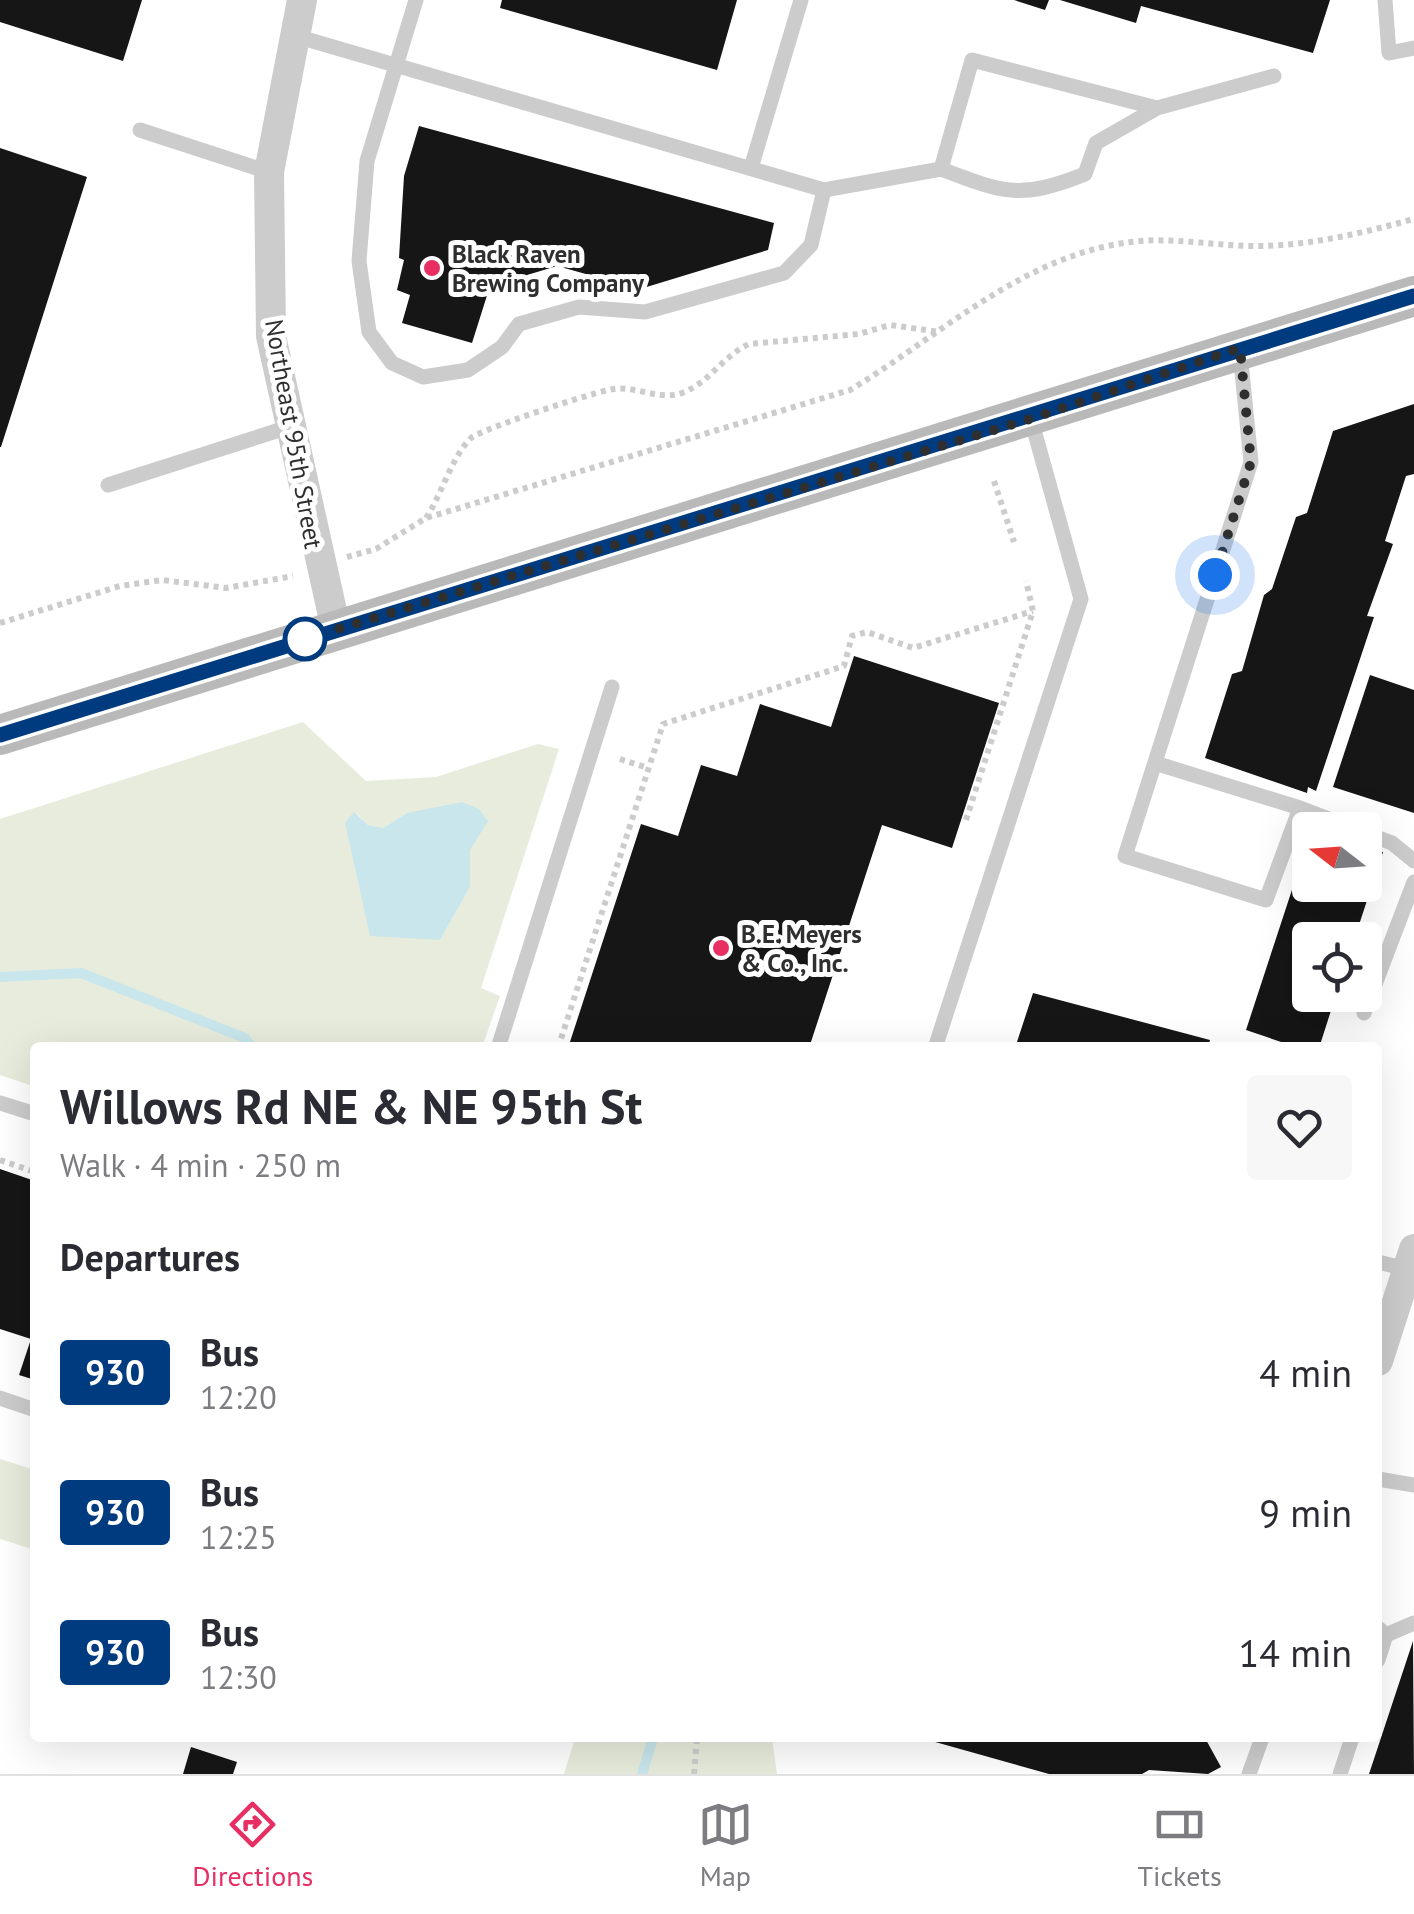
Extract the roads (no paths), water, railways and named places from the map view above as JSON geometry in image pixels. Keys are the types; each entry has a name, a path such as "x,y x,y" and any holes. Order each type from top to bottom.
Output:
{"main road":[{"path":"0,735 1030,419 1240,348 1414,296"}],"street":[{"name":"Northeast 95th Street","path":"302,0 292,35 269,172 271,336 336,630"},
{"path":"1382,1343 1411,1259"}],"lane":[{"path":"416,0 367,161 359,260 369,332 392,363 423,377 468,370 502,347 519,324 579,307 645,312 784,273 811,245 824,190"},
{"path":"751,168 801,0"},
{"path":"1385,0 1389,53 1414,48"},
{"path":"292,35 824,190 941,169 1003,192 1046,190 1085,174 1096,144 1157,108 1274,76"},
{"path":"941,169 972,60 1157,108"},
{"path":"140,130 269,172"},
{"path":"1240,348 1251,462 1125,856 1266,900 1300,808"},
{"path":"937,1042 1081,598 1030,419"},
{"path":"108,485 290,427"},
{"path":"500,1042 612,686"},
{"path":"1155,764 1311,812"},
{"path":"1382,839 1414,861"},
{"path":"1364,1013 1414,882"},
{"path":"0,1104 30,1113"},
{"path":"1382,1262 1411,1259"},
{"path":"0,1398 30,1408"},
{"path":"1382,1480 1414,1485"},
{"path":"1382,1632 1414,1623"},
{"path":"1249,1774 1261,1742"},
{"path":"1340,1774 1351,1742"}],"water":[{"path":"462,802 479,809 488,821 470,850 470,887 440,940 370,936 345,823 354,812 368,825 383,828 407,813"}],"waterway":[{"path":"0,977 81,973 248,1042"},
{"path":"642,1774 652,1742"}],"place":[{"name":"Black Raven Brewing Company","path":"432,268"},
{"name":"B.E. Meyers & Co., Inc.","path":"721,948"}]}
